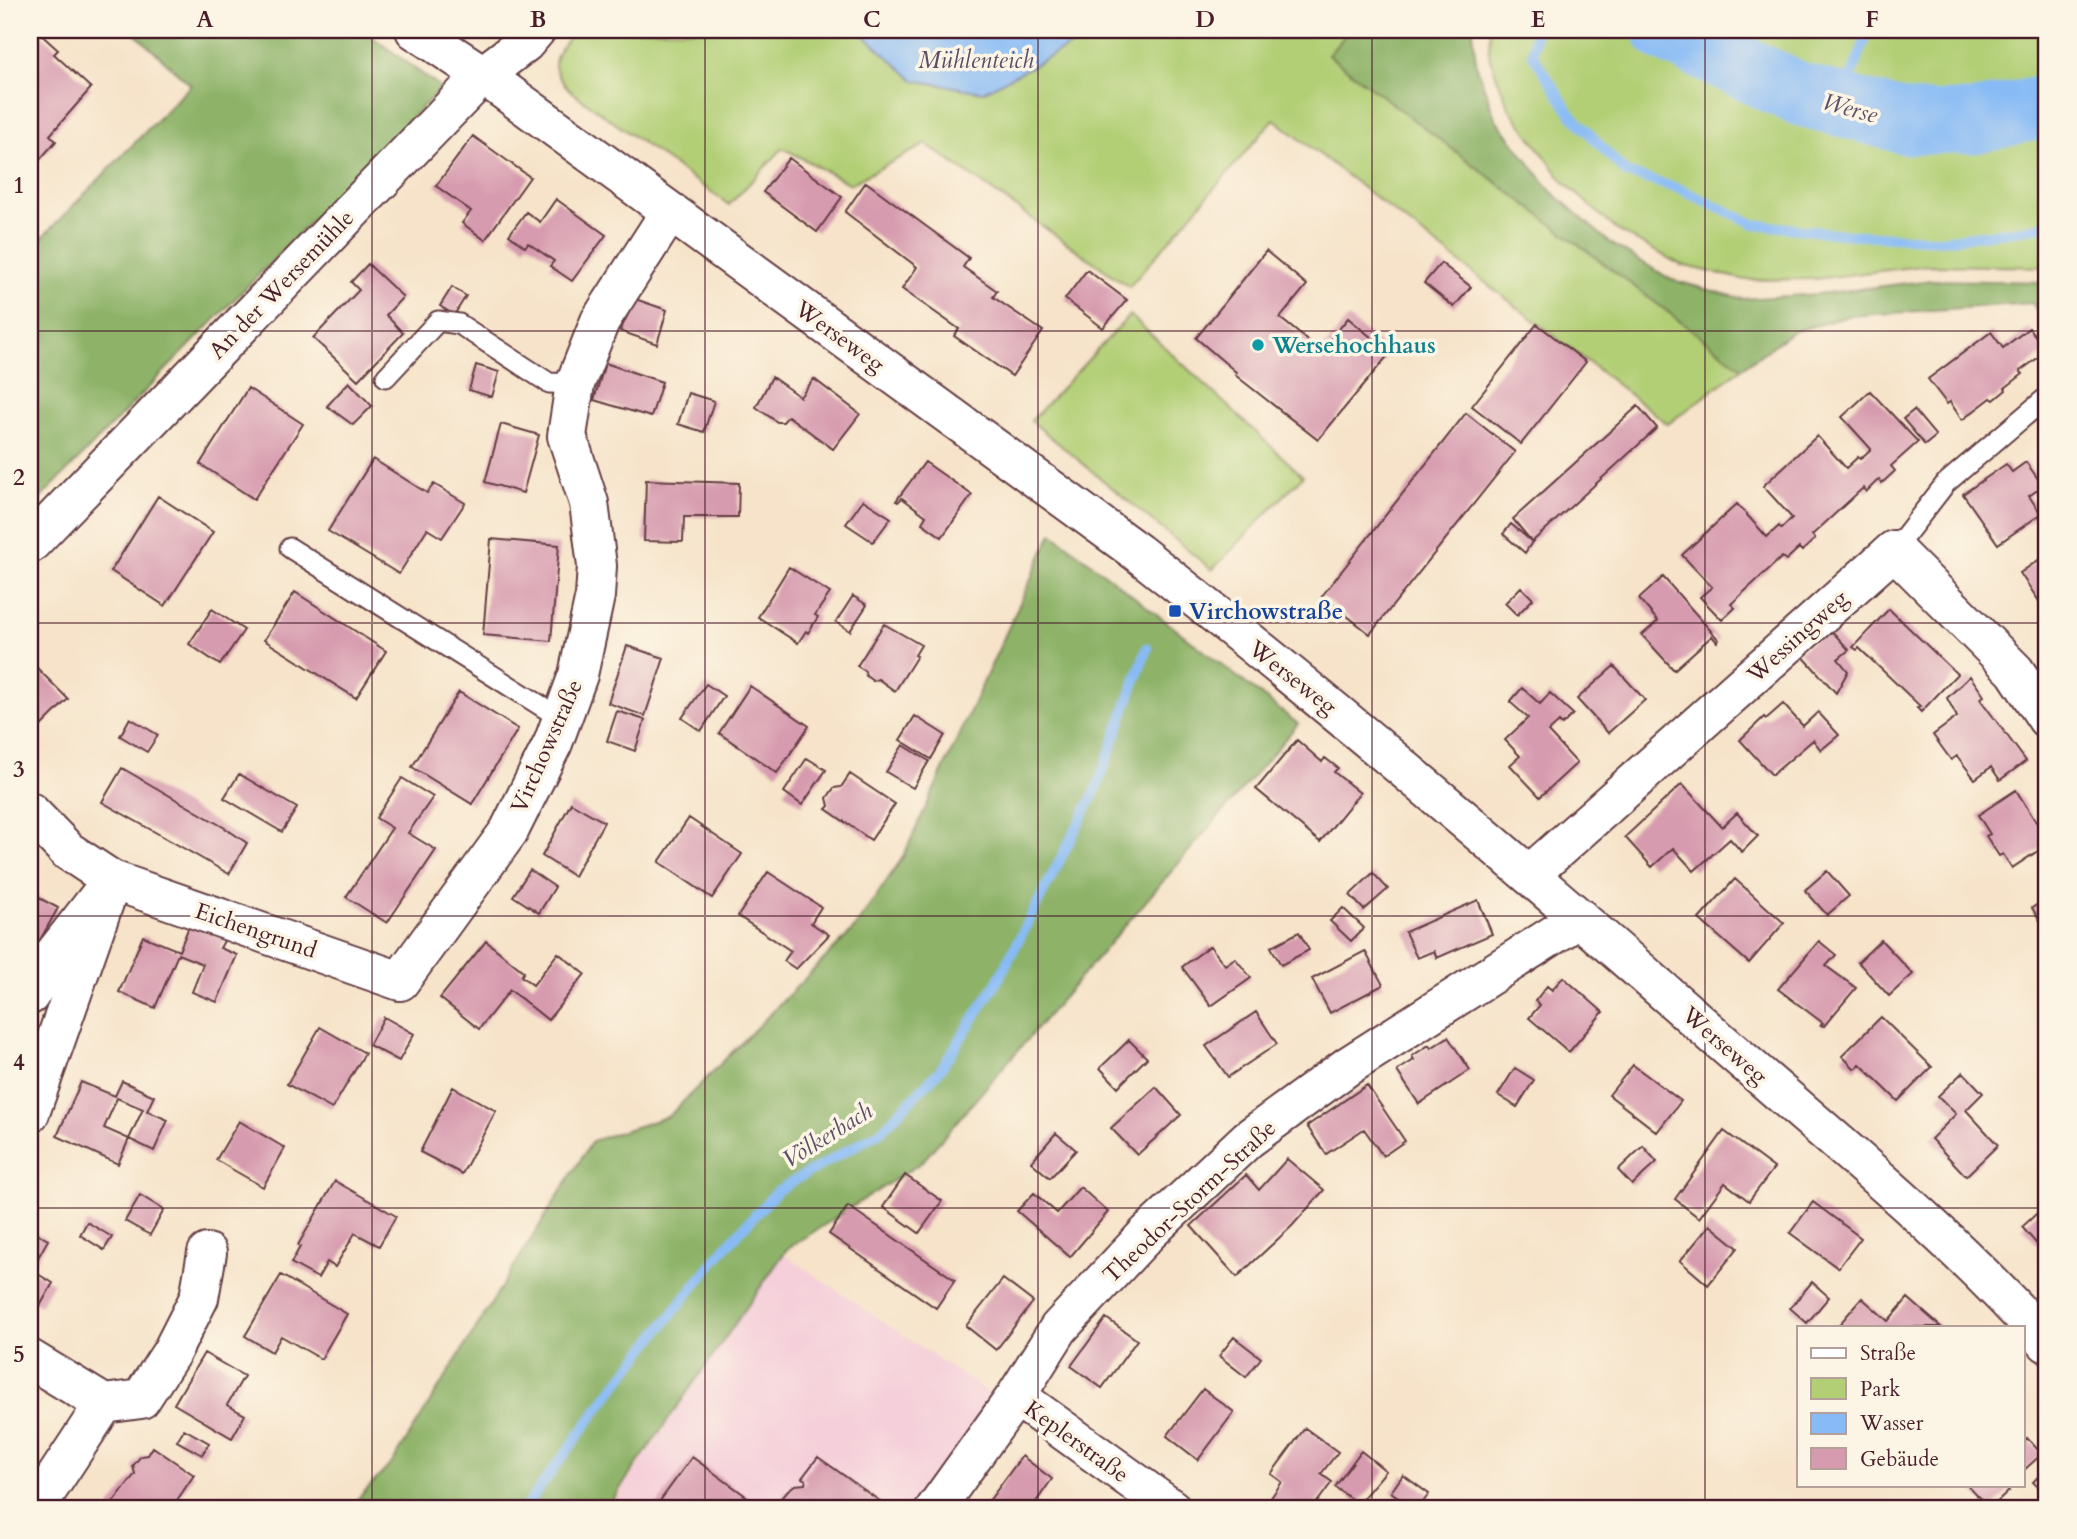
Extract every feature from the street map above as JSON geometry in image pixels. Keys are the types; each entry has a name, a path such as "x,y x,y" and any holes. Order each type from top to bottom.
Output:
{"street":[{"name":"Werseweg","path":"415,30 483,75 1137,552 1350,723 1580,918 1923,1219 2017,1309 2047,1343"},
{"name":"An der Wersemühle","path":"30,544 483,75 525,43 536,30"},
{"name":"Virchowstraße","path":"400,981 509,831 553,743 578,675 595,596 597,566 589,503 567,436 575,384 600,321 670,212"},
{"name":"Wessingweg","path":"1529,875 1894,550"},
{"path":"1894,550 2015,671 2047,719"},
{"name":"Eichengrund","path":"30,812 68,851 112,880 400,981"},
{"path":"30,995 52,957 112,880"},
{"path":"30,1112 112,880"},
{"name":"Theodor-Storm-Straße","path":"935,1509 1016,1396 1059,1328 1148,1233 1248,1139 1348,1066 1580,918"},
{"path":"30,1359 104,1404 141,1399 171,1353 199,1298 207,1253"},
{"name":"Keplerstraße","path":"1016,1396 1172,1509"},
{"path":"35,1509 104,1404"}],"lane":[{"path":"386,377 438,321 459,324 549,383 575,384"},
{"path":"1894,550 1946,484 2047,397"},
{"path":"290,548 562,719"}],"shaded area":[{"path":"783,1254 996,1398 912,1509 609,1509"}],"green space":[{"path":"131,30 363,30 441,88 30,509 30,250 191,85"},
{"path":"575,30 858,30 914,80 983,92 1100,30 1350,30 1329,55 1742,368 1668,424 1274,119 1129,287 926,144 850,184 783,148 729,205 564,84 555,68 555,61 557,54"},
{"path":"1350,30 1473,30 1476,64 1495,118 1551,191 1609,242 1672,280 1743,299 1818,294 1932,280 2047,282 2047,325 2032,303 1849,316 1792,332 1742,368 1328,55"},
{"path":"1490,30 2047,30 2047,267 1929,265 1814,279 1746,280 1681,265 1617,230 1564,182 1509,108 1489,56"},
{"path":"1130,315 1303,476 1212,570 1031,421"},
{"path":"1052,533 1298,724 922,1162 787,1249 606,1509 348,1509 393,1462 592,1141 669,1116 854,929 903,857"}],"water":[{"name":"Mühlenteich","path":"858,30 1100,30 983,92 914,80"}],"building":[{"path":"30,30 36,30 58,50 54,54 91,88 50,135 56,141 30,171"},
{"path":"473,136 530,177 485,240 462,223 471,211 436,186"},
{"path":"789,158 842,197 817,232 763,192"},
{"path":"866,182 969,258 963,267 997,291 993,297 1043,331 1012,376 954,336 959,329 902,289 917,267 845,212"},
{"path":"556,199 606,235 572,281 550,266 554,261 528,243 525,247 509,235 526,212 540,222"},
{"name":"Wersehochhaus","path":"1266,251 1307,285 1280,318 1321,351 1348,318 1390,353 1318,440 1235,375 1236,372 1196,338"},
{"path":"1441,263 1471,287 1454,307 1424,283"},
{"path":"368,264 403,297 386,315 403,333 358,380 313,338 359,290 351,282"},
{"path":"1087,270 1127,300 1103,328 1065,299"},
{"path":"452,287 466,296 454,315 440,306"},
{"path":"635,299 667,310 657,344 620,331"},
{"path":"1537,324 1586,362 1521,444 1472,406"},
{"path":"2029,328 2047,351 2020,371 2023,374 1994,400 1991,398 1962,420 1950,402 1947,404 1928,379 1991,332 2003,348"},
{"path":"605,363 662,382 651,417 594,400"},
{"path":"476,365 499,372 492,397 469,390"},
{"path":"772,377 800,397 814,379 860,414 833,449 788,416 783,422 777,422 756,407"},
{"path":"349,382 372,406 353,425 327,406"},
{"path":"248,388 303,424 254,499 200,464"},
{"path":"1870,391 1918,442 1891,466 1895,471 1882,483 1879,479 1866,492 1863,488 1812,535 1815,539 1802,551 1799,548 1786,560 1782,557 1731,604 1735,608 1722,620 1700,597 1712,587 1682,555 1737,504 1767,537 1779,526 1781,529 1792,518 1763,486 1817,436 1846,468 1858,457 1860,459 1871,449 1842,417"},
{"path":"688,393 714,401 704,432 678,424"},
{"path":"1638,406 1657,428 1532,542 1513,519"},
{"path":"1914,410 1936,436 1925,445 1903,419"},
{"path":"1466,413 1515,452 1370,634 1322,596"},
{"path":"501,424 539,435 523,493 485,482"},
{"path":"373,459 427,493 434,484 465,503 442,538 427,529 399,574 328,531"},
{"path":"925,462 972,495 942,537 922,523 926,516 902,498 896,501"},
{"path":"2026,462 2043,486 2029,496 2041,514 1998,544 1963,494 2006,464 2012,472"},
{"path":"646,480 739,483 738,517 684,517 683,542 644,541"},
{"path":"158,496 213,532 165,606 111,571"},
{"path":"863,500 891,518 873,542 846,524"},
{"path":"1511,524 1532,542 1525,553 1503,534"},
{"path":"491,539 559,545 551,641 483,635"},
{"path":"2047,554 2047,613 2020,573"},
{"path":"789,567 830,593 815,615 818,617 808,633 806,631 798,643 758,617"},
{"path":"1663,577 1719,640 1717,642 1712,636 1674,670 1642,635 1658,621 1639,599"},
{"path":"1521,587 1533,599 1517,615 1505,603"},
{"path":"295,592 386,651 356,698 264,640"},
{"path":"853,596 867,605 850,631 836,622"},
{"path":"212,609 244,630 220,665 189,644"},
{"path":"1889,609 1957,674 1921,712 1917,708 1920,706 1859,648 1857,650 1853,647"},
{"path":"884,624 921,645 895,691 878,679 873,681 857,666"},
{"path":"1829,628 1849,650 1838,659 1848,671 1836,693 1799,652"},
{"path":"627,646 664,658 645,716 608,703"},
{"path":"30,661 68,699 30,737"},
{"path":"1614,666 1645,700 1608,733 1577,699"},
{"path":"1970,676 1984,696 1980,699 2026,761 2000,780 1991,767 1975,779 1957,756 1951,760 1933,735 1957,717 1947,698"},
{"path":"706,684 724,696 701,731 682,718"},
{"path":"750,686 809,726 777,773 719,733"},
{"path":"1522,688 1540,704 1550,693 1573,714 1562,725 1559,722 1548,732 1577,763 1540,797 1510,765 1520,756 1505,740 1528,718 1510,702"},
{"path":"459,692 518,729 472,804 412,767"},
{"path":"1783,704 1803,726 1818,712 1839,735 1821,750 1813,740 1772,775 1740,740 1764,717 1766,719"},
{"path":"617,711 645,720 635,751 607,741"},
{"path":"915,716 945,735 931,759 900,740"},
{"path":"130,718 158,735 147,752 120,736"},
{"path":"1297,740 1322,762 1325,758 1338,768 1334,772 1360,793 1320,842 1256,789"},
{"path":"903,745 929,761 913,788 886,772"},
{"path":"807,758 826,770 802,805 784,792"},
{"path":"122,768 247,843 229,874 102,802"},
{"path":"239,774 297,808 282,832 224,798"},
{"path":"850,774 895,804 871,840 826,809 829,806 827,798 834,788 841,787"},
{"path":"402,778 433,797 408,833 436,850 387,923 346,897 392,828 376,818"},
{"path":"1682,784 1722,827 1737,813 1758,836 1742,852 1730,839 1694,871 1673,848 1652,867 1625,837"},
{"path":"2016,790 2036,822 2041,819 2047,829 2047,845 2012,868 2003,854 1999,856 1986,836 1990,834 1978,815"},
{"path":"571,803 604,822 574,876 542,856"},
{"path":"689,818 742,854 712,898 659,862"},
{"path":"530,870 555,887 539,913 513,896"},
{"path":"1827,871 1849,896 1827,915 1805,890"},
{"path":"768,872 821,907 811,923 829,935 796,969 784,961 791,951 738,916"},
{"path":"1373,873 1388,889 1364,910 1350,895"},
{"path":"1735,879 1784,923 1749,963 1699,919"},
{"path":"30,893 58,908 30,958"},
{"path":"2047,898 2047,931 2032,908"},
{"path":"1478,900 1492,934 1437,958 1434,951 1417,958 1405,932"},
{"path":"1343,908 1364,928 1351,941 1330,921"},
{"path":"190,924 225,939 220,948 237,955 217,1002 192,992 203,964 178,954 155,1008 119,992 143,936 179,951"},
{"path":"1299,932 1309,950 1281,965 1271,947"},
{"path":"1881,940 1913,974 1889,996 1858,962"},
{"path":"486,941 524,972 521,976 533,985 558,953 585,974 548,1020 510,990 479,1029 440,998"},
{"path":"1819,941 1836,955 1826,966 1856,988 1824,1026 1778,989"},
{"path":"1210,946 1225,965 1235,958 1251,978 1211,1006 1182,967"},
{"path":"1365,951 1383,985 1330,1013 1312,979"},
{"path":"1563,977 1603,1012 1569,1052 1529,1018 1540,1005 1535,1001 1547,986 1552,990"},
{"path":"1256,1012 1277,1044 1228,1077 1206,1046"},
{"path":"384,1017 414,1034 399,1061 369,1045"},
{"path":"1881,1017 1932,1067 1898,1101 1860,1064 1855,1069 1842,1056"},
{"path":"320,1027 365,1053 332,1109 287,1084"},
{"path":"1448,1037 1470,1070 1419,1104 1397,1071 1414,1060 1412,1056"},
{"path":"1129,1040 1147,1058 1118,1087 1100,1068"},
{"path":"1633,1065 1681,1101 1657,1132 1609,1095"},
{"path":"1515,1068 1534,1080 1517,1107 1498,1095"},
{"path":"1963,1072 1983,1093 1966,1110 1998,1145 1966,1176 1931,1139 1956,1114 1938,1096"},
{"path":"122,1081 154,1096 147,1111 168,1120 154,1151 129,1139 118,1164 57,1136 81,1082 115,1096","holes":["117,1098 143,1109 129,1139 104,1128"]},
{"path":"1367,1085 1405,1141 1383,1156 1364,1129 1326,1154 1307,1126"},
{"path":"453,1087 496,1111 462,1174 420,1152"},
{"path":"1156,1087 1181,1115 1137,1155 1111,1128"},
{"path":"239,1121 285,1148 263,1187 216,1160"},
{"path":"1724,1131 1774,1168 1749,1201 1725,1183 1699,1218 1675,1199"},
{"path":"1056,1133 1076,1150 1050,1178 1031,1162"},
{"path":"1643,1146 1657,1162 1632,1185 1618,1170"},
{"path":"1287,1159 1324,1190 1292,1226 1237,1277 1191,1226 1246,1175 1259,1190"},
{"path":"905,1175 942,1201 919,1233 883,1207"},
{"path":"335,1181 396,1216 379,1246 355,1233 335,1267 327,1262 318,1278 291,1263 300,1247 298,1245"},
{"path":"1080,1187 1108,1212 1070,1257 1017,1211 1034,1193 1057,1213"},
{"path":"140,1195 164,1210 150,1235 125,1221"},
{"path":"1813,1202 1861,1238 1838,1268 1790,1233"},
{"path":"2047,1204 2047,1246 2042,1250 2022,1227"},
{"path":"848,1206 955,1280 936,1308 829,1234"},
{"path":"87,1222 112,1237 104,1250 80,1235"},
{"path":"1710,1225 1738,1248 1708,1285 1680,1261"},
{"path":"30,1230 48,1240 31,1270 53,1283 40,1306 30,1300"},
{"path":"281,1275 347,1314 321,1359 281,1336 272,1352 245,1336"},
{"path":"1003,1279 1033,1302 996,1350 966,1326"},
{"path":"1812,1282 1829,1297 1807,1323 1790,1308"},
{"path":"1862,1298 1888,1321 1908,1298 1940,1326 1838,1326"},
{"path":"1106,1318 1137,1340 1102,1388 1071,1366"},
{"path":"1234,1337 1261,1358 1246,1377 1219,1356"},
{"path":"204,1353 244,1376 227,1405 245,1415 232,1438 174,1404"},
{"path":"1203,1389 1234,1412 1198,1460 1167,1436"},
{"path":"1305,1428 1338,1452 1321,1474 1332,1482 1312,1509 1263,1509 1282,1482 1271,1474"},
{"path":"184,1429 209,1443 202,1455 177,1441"},
{"path":"2027,1438 2042,1454 2024,1470 2024,1441"},
{"path":"153,1447 194,1475 171,1509 154,1509 149,1506 146,1509 108,1509 135,1474 133,1466 141,1456 148,1455"},
{"path":"1361,1451 1386,1471 1358,1504 1335,1487"},
{"path":"1022,1456 1052,1479 1031,1509 991,1509 986,1505"},
{"path":"692,1457 764,1509 663,1509 657,1505"},
{"path":"818,1457 881,1502 876,1509 780,1509 782,1497 795,1485 805,1484 806,1480 802,1478"},
{"path":"2047,1468 2047,1496 2033,1482"},
{"path":"1403,1475 1429,1494 1418,1509 1391,1492"},
{"path":"1968,1486 2005,1486 2009,1491 1990,1509"}],"waterway":[{"path":"1535,30 1533,55 1570,113 1626,173 1680,189 1754,224 1841,234 1943,240 2047,225"},
{"name":"Werse","path":"1664,30 1799,94 1907,123 1974,122 2047,106"},
{"path":"1840,105 1869,30"},
{"name":"Völkerbach","path":"524,1509 615,1386 723,1250 778,1190 881,1131 940,1070 997,982 1096,790 1147,648"}],"place":[{"name":"Wersehochhaus","path":"1258,345"},
{"name":"Virchowstraße","path":"1175,611"}]}
